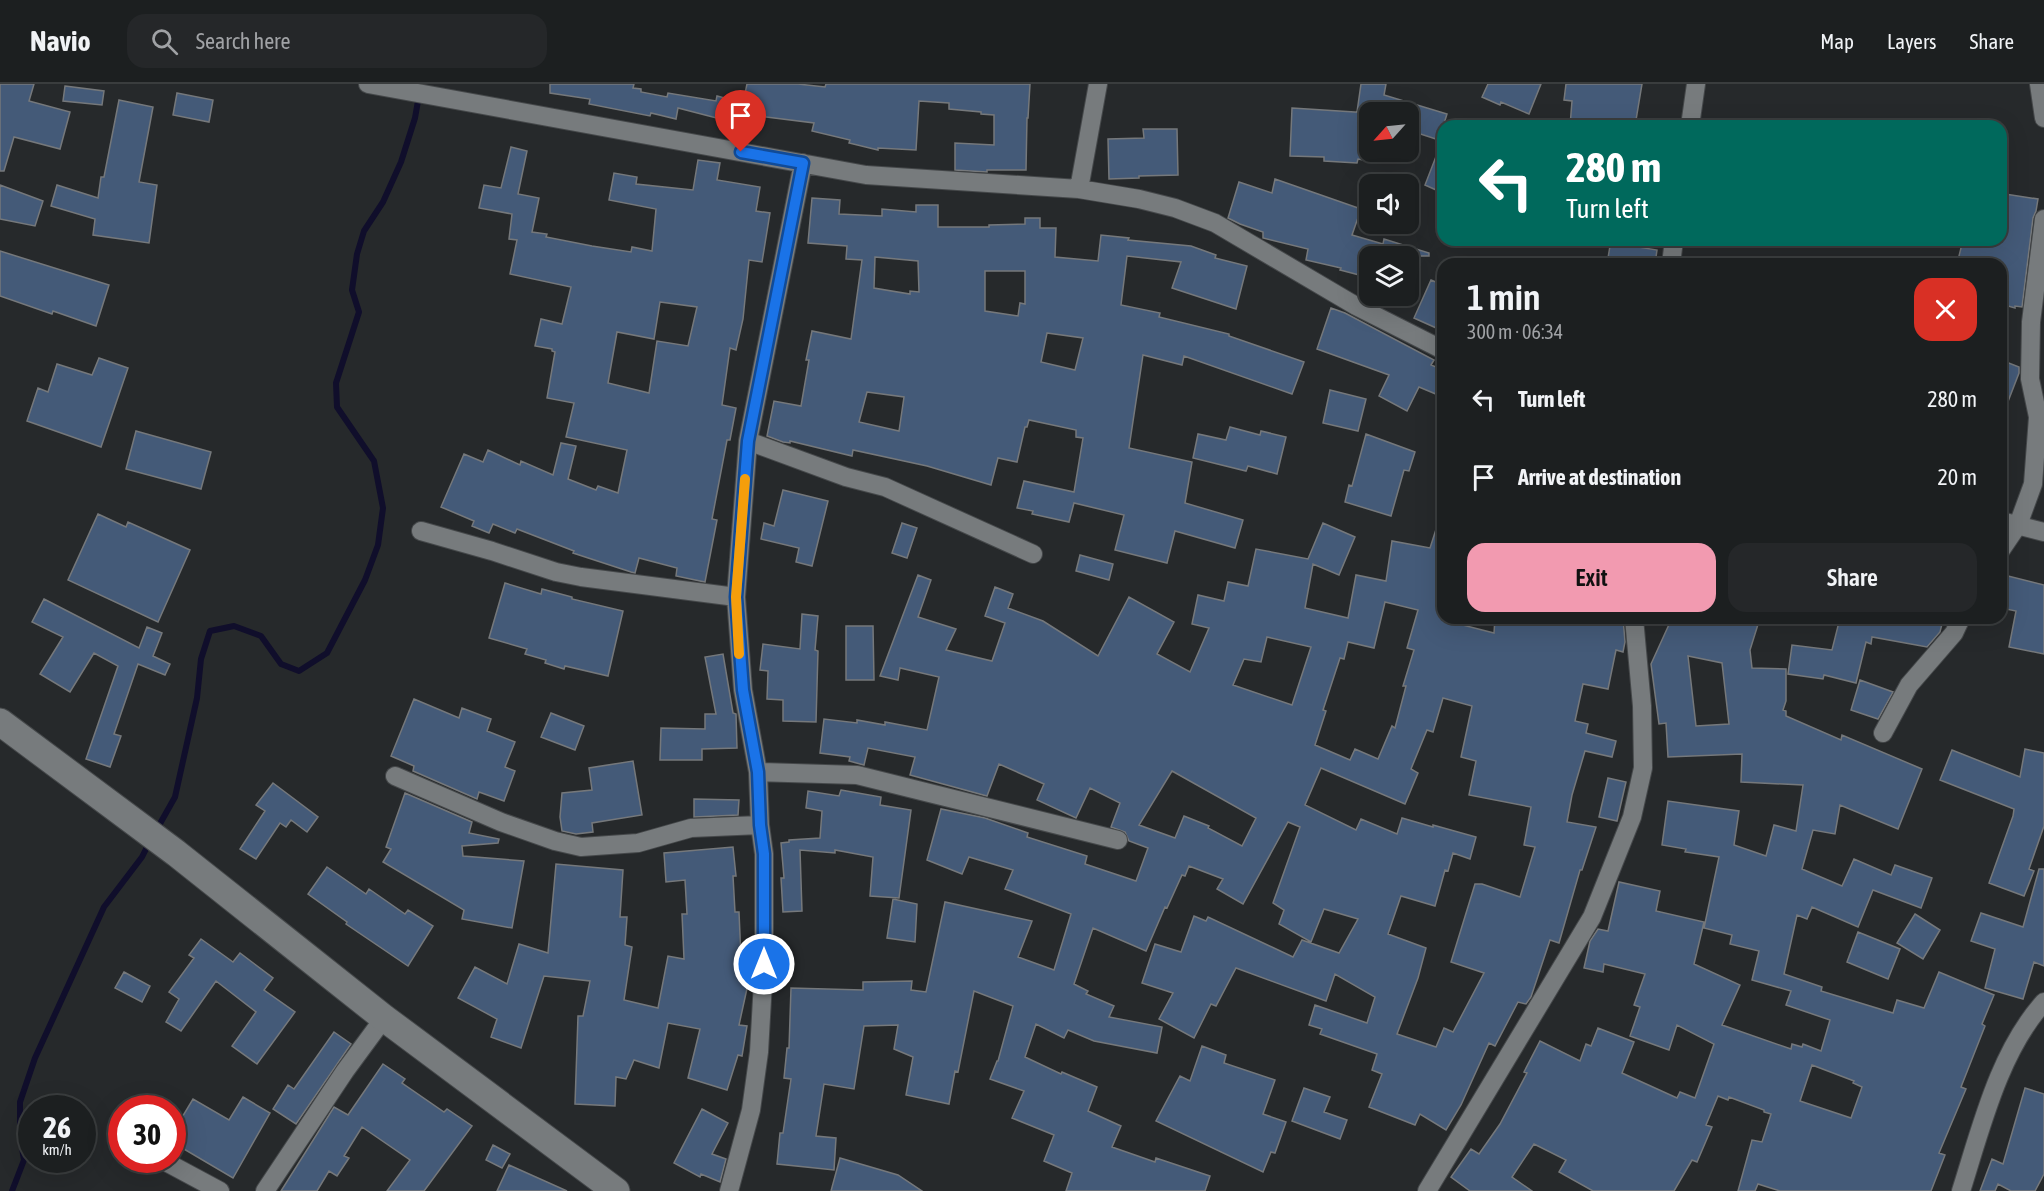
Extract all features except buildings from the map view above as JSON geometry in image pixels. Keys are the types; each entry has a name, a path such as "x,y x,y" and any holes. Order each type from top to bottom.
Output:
{"main road":[{"path":"0,722 176,853 384,1018 616,1191"}],"street":[{"path":"369,84 866,175 1079,189 1139,199 1175,208 1215,223 1356,306 1437,347"},
{"path":"1079,189 1098,84"},
{"path":"1691,120 1696,84"},
{"path":"2040,84 2044,118"},
{"path":"729,1191 751,1110 759,1052 764,964 764,854 760,825 758,772 743,690 736,597 748,441 803,163"},
{"path":"2044,219 2031,322 2030,379 2037,417 2037,445 2032,484 2009,523 2044,532"},
{"path":"748,441 846,477 885,487 1034,554"},
{"path":"421,531 492,551 556,573 736,597"},
{"path":"1427,1191 1592,917 1632,817 1643,768 1642,706 1635,624"},
{"path":"1883,733 1909,685 1954,633 1958,624"},
{"path":"758,772 857,775 1118,840"},
{"path":"395,776 501,822 555,841 581,847 638,843 691,828 760,825"},
{"path":"1961,1191 1989,1101 2013,1051 2035,1012 2044,1002"},
{"path":"265,1191 345,1071 384,1018"},
{"path":"186,1173 220,1191"}],"waterway":[{"path":"157,829 175,797 197,698 201,659 210,631 234,626 261,636 281,664 299,671 327,653 365,580 378,545 383,508 374,461 337,407 336,383 359,312 352,290 357,254 364,231 383,202 401,162 415,118 421,84"},
{"path":"12,1191 24,1160 20,1136 20,1102 35,1058 104,907 142,857 150,841"}],"slow traffic":[{"path":"739,654 736,597 745,479"}],"route":[{"path":"741,152 803,163 748,441 736,597 743,690 758,772 760,825 764,854 764,964"}]}
